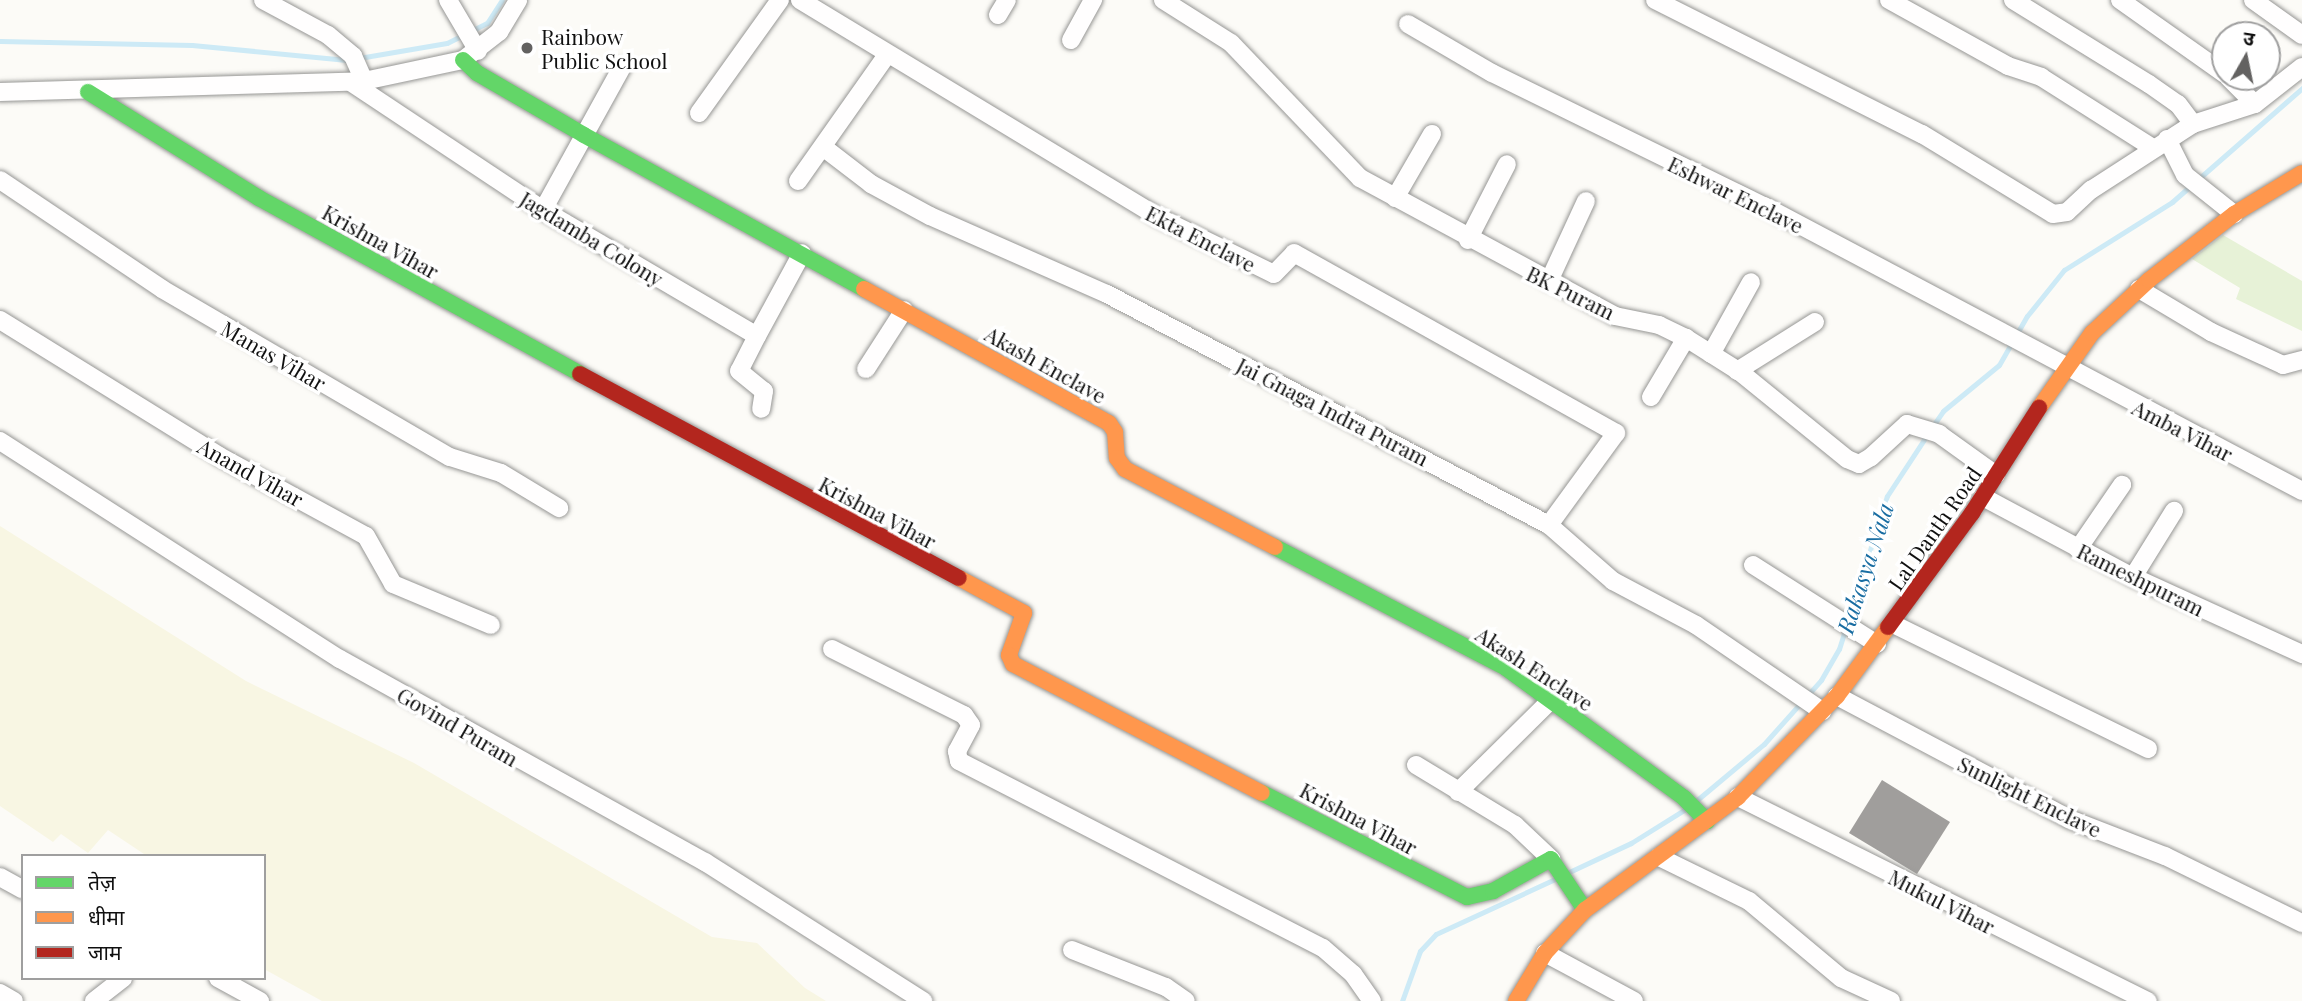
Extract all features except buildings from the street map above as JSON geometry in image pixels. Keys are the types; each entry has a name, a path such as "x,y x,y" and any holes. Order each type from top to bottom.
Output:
{"street":[{"name":"Jagdamba Colony","path":"263,0 328,35 357,71 543,210 757,336"},
{"path":"448,0 469,44"},
{"path":"699,113 780,0"},
{"name":"Ekta Enclave","path":"800,0 1166,222 1274,274 1294,253 1616,433 1549,524"},
{"path":"1071,40 1093,0"},
{"name":"BK Puram","path":"1163,0 1231,43 1360,178 1468,240 1615,316 1659,325 1686,338 1737,371 1836,452 1859,464 1897,429 1908,424 1932,431 1996,475"},
{"path":"1655,0 1910,128 2053,214 2067,212 2160,144 2193,124 2255,104 2302,68"},
{"path":"1889,0 2008,66 2041,77 2160,144 2185,176 2202,192 2234,214"},
{"path":"2013,0 2159,91 2193,124"},
{"path":"2120,0 2211,65"},
{"path":"2252,0 2302,35"},
{"path":"0,92 88,92 357,71 469,44 499,32 518,1"},
{"name":"Eshwar Enclave","path":"1408,24 1492,73 1764,206 2064,368"},
{"name":"Akash Enclave","path":"469,44 584,135 1109,423 1115,432 1117,458 1125,469 1483,656 1551,700 1684,798 1701,815"},
{"path":"798,181 887,55"},
{"path":"543,210 622,66"},
{"path":"2242,91 2255,104"},
{"name":"Krishna Vihar","path":"88,92 259,198 886,541 1019,608 1024,613 1009,655 1013,664 1467,897 1493,891 1553,861"},
{"path":"1395,198 1432,134"},
{"name":"Jai Gnaga Indra Puram","path":"823,147 872,184 930,216 1107,294 1549,524 1613,581 1696,625 1812,704"},
{"path":"1468,240 1507,164"},
{"name":"Lal Danth Road","path":"1516,1001 1545,953 1585,910 1659,857 1701,815 1738,797 1812,704 1837,696 1893,624 1983,497 2064,368 2092,333 2139,289 2234,214 2302,173"},
{"name":"Manas Vihar","path":"0,180 198,310 450,457 501,473 559,508"},
{"path":"1549,281 1586,201"},
{"path":"761,409 764,391 739,371 802,253"},
{"path":"1711,354 1751,282"},
{"path":"2139,289 2211,332 2283,365 2302,360"},
{"path":"866,369 904,310"},
{"name":"Anand Vihar","path":"0,320 219,456 366,536 393,584 491,625"},
{"path":"1737,371 1815,322"},
{"path":"1651,397 1686,338"},
{"name":"Amba Vihar","path":"2064,368 2302,491"},
{"name":"Govind Puram","path":"0,441 340,659 705,862 923,1001"},
{"path":"2078,549 2122,485"},
{"name":"Rameshpuram","path":"1983,497 2133,577 2302,654"},
{"path":"2133,577 2174,511"},
{"path":"1753,565 1847,622 1877,644"},
{"path":"1893,624 2148,749"},
{"path":"832,649 964,715 971,725 957,751 960,761 1323,948 1353,974 1372,1001"},
{"name":"Sunlight Enclave","path":"1837,696 2069,819 2165,856 2302,923"},
{"path":"1458,792 1551,700"},
{"path":"1416,765 1515,825 1553,861 1585,910"},
{"name":"Mukul Vihar","path":"1738,797 2148,1001"},
{"path":"1659,857 1749,901 1841,978 1891,1001"},
{"path":"0,877 21,889"},
{"path":"1072,950 1166,987 1186,1001"},
{"path":"1545,953 1634,1001"},
{"path":"94,1001 121,980"},
{"path":"222,980 260,1001"},
{"path":"0,993 14,1001"}],"shaded area":[{"path":"0,526 246,681 414,763 712,937 757,943 805,988 826,1001 322,1001 266,970 266,854 144,854 108,830 88,853 61,834 53,842 0,806"}],"green space":[{"path":"2223,235 2302,281 2302,331 2236,299 2240,288 2192,259"}],"waterway":[{"path":"359,58 447,43 487,23 502,0"},
{"path":"0,41 192,45 349,60"},
{"name":"Rakasya Nala","path":"1932,427 1943,411 1999,365 2027,316 2064,270 2172,202 2302,88"},
{"name":"Rakasya Nala","path":"1697,800 1764,744 1821,680 1839,649 1887,496 1927,435"},
{"name":"Rakasya Nala","path":"1567,873 1631,843 1687,808"},
{"name":"Rakasya Nala","path":"1402,1001 1420,951 1436,934 1555,879"}],"traffic: fast":[{"path":"463,60 477,73 584,135 864,289"},
{"path":"88,92 259,198 580,374"},
{"path":"1275,547 1506,668 1684,798 1707,821"},
{"path":"1262,793 1467,897 1493,891 1551,859 1585,910"}],"traffic: slow":[{"path":"2039,408 2092,333 2149,280 2234,214 2302,173"},
{"path":"864,289 1109,423 1115,432 1117,458 1125,469 1275,547"},
{"path":"959,578 1024,613 1009,655 1013,664 1262,793"},
{"path":"1516,1001 1545,953 1585,910 1738,797 1837,696 1888,627"}],"traffic: jam":[{"path":"580,374 959,578"},
{"path":"1888,627 1972,513 2039,408"}],"place":[{"name":"Rainbow Public School","path":"527,48"}]}
